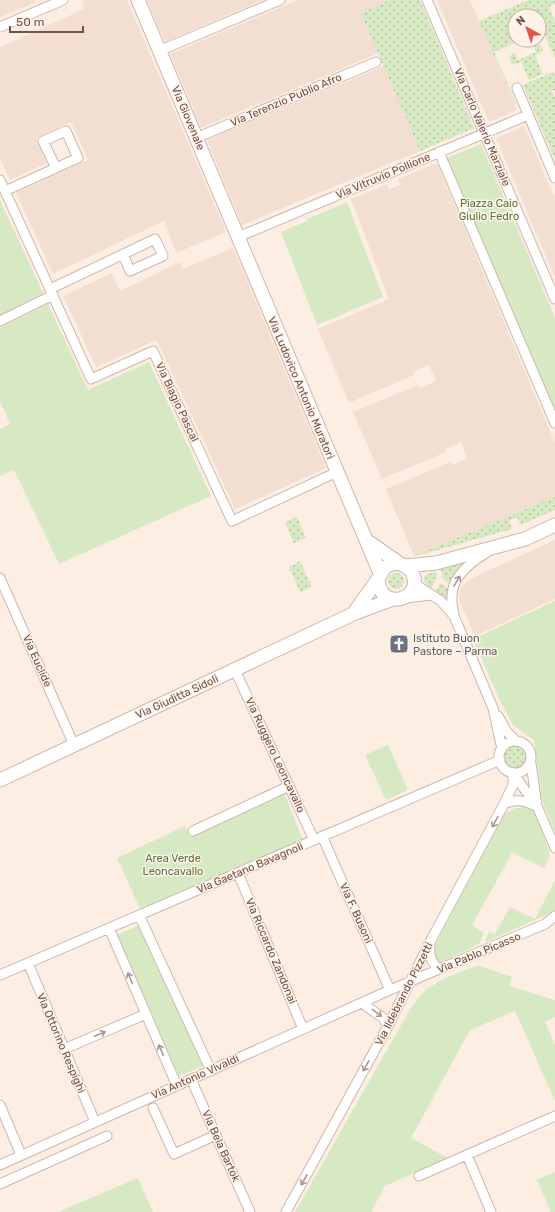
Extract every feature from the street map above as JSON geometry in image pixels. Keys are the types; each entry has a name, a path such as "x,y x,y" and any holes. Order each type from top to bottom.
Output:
{"street":[{"path":"0,26 41,4 63,0"},
{"name":"Via Giovenale","path":"138,0 238,237"},
{"path":"159,51 280,0"},
{"name":"Via Carlo Valerio Marziale","path":"427,0 555,299"},
{"name":"Via Terenzio Publio Afro","path":"196,138 376,62"},
{"path":"517,88 555,178"},
{"name":"Via Vitruvio Pollione","path":"238,237 528,115"},
{"path":"439,152 555,423"},
{"path":"5,191 56,168"},
{"name":"Via Biagio Pascal","path":"0,180 91,379 153,351 232,521 337,472"},
{"name":"Via Ludovico Antonio Muratori","path":"238,237 380,576"},
{"path":"0,321 122,254"},
{"name":"Via Giuditta Sidoli","path":"353,614 387,566 436,563 525,539 555,525"},
{"path":"365,539 402,564 413,574 415,582 443,603 455,619 493,708 507,732 516,741"},
{"name":"Via Giuditta Sidoli","path":"455,619 452,595 458,579 464,570 474,561 492,550 504,545"},
{"name":"Via Giuditta Sidoli","path":"0,780 353,614 410,594 415,582 436,563"},
{"path":"380,576 380,589 384,594 399,598 431,595"},
{"name":"Via Euclide","path":"0,578 74,745"},
{"name":"Via Ruggero Leoncavallo","path":"235,670 289,786 318,838"},
{"path":"493,708 502,749 500,760 503,767 509,772 522,772 531,762"},
{"path":"502,749 508,743 516,741 521,742 529,748 531,753 537,806"},
{"name":"Via Gaetano Bavagnoli","path":"0,975 500,760"},
{"path":"513,773 537,806 554,842"},
{"name":"Via Ildebrando Pizzetti","path":"286,1212 388,1026 431,940 504,804 513,785 513,773"},
{"path":"193,831 289,786"},
{"path":"504,804 512,800 526,801 537,806"},
{"name":"Via F. Busoni","path":"318,838 390,990"},
{"name":"Via Riccardo Zandonai","path":"238,872 303,1029"},
{"path":"139,915 210,1070"},
{"name":"Via Pablo Picasso","path":"390,990 545,924 555,916"},
{"name":"Via Pablo Picasso","path":"545,924 555,924"},
{"path":"109,928 177,1086"},
{"path":"431,940 429,955 433,964 439,970"},
{"name":"Via Ottorino Respighi","path":"28,963 95,1122"},
{"name":"Via Antonio Vivaldi","path":"0,1165 390,990"},
{"path":"362,1003 383,1018 388,1026"},
{"path":"64,1049 146,1014"},
{"name":"Via Bela Bartok","path":"191,1079 250,1212"},
{"path":"0,1105 21,1155"},
{"path":"153,1108 174,1154 216,1135"},
{"path":"419,1176 555,1116"},
{"path":"0,1184 106,1136"},
{"path":"467,1155 491,1212"}],"shaded area":[{"path":"0,0 33,0 34,3 0,17"},
{"path":"85,0 127,0 226,232 176,253 164,221 53,274 16,193 88,160 71,122 36,138 47,163 10,180 0,159 0,47 84,9 82,2"},
{"path":"147,0 263,0 165,42"},
{"path":"298,0 391,0 362,13 379,53 201,128 170,54"},
{"path":"437,0 470,0 517,110 489,122"},
{"path":"384,66 420,151 242,225 207,140"},
{"path":"524,126 555,198 555,278 496,138"},
{"path":"437,163 555,443 555,497 414,556 386,489 450,462 452,465 467,459 461,442 445,449 446,452 382,479 353,412 418,385 420,388 436,381 429,365 413,372 414,375 349,403 318,329 389,299 351,199 387,184 389,189 400,185 398,179"},
{"path":"233,248 326,468 235,509 157,340 96,367 63,296 112,273 120,291 180,262 183,269"},
{"path":"555,540 555,599 475,636 459,599 460,590 464,584 472,578"}],"green space":[{"path":"391,0 420,0 474,128 420,151 361,13"},
{"path":"528,0 555,0 555,4 549,7 555,21 555,58 547,40 547,8 509,8"},
{"path":"507,9 507,46 494,52 516,104 515,104 479,21"},
{"path":"534,48 542,48 544,51 535,55 543,74 529,80 521,62 512,65 509,57 514,52 518,60 536,52"},
{"path":"553,72 555,75 555,90 552,91 555,98 555,160 523,85"},
{"name":"Piazza Caio Giulio Fedro","path":"481,144 555,318 555,412 447,158"},
{"path":"0,200 43,293 0,315"},
{"path":"347,202 383,297 317,325 281,232"},
{"path":"48,304 88,390 149,362 211,496 59,564 14,470 0,476 0,429 10,424 0,401 0,328"},
{"path":"555,497 555,510 521,525 517,517 509,521 512,529 414,556"},
{"path":"297,517 306,538 294,543 285,522"},
{"path":"300,561 312,587 300,592 289,567"},
{"path":"464,564 450,584 443,579 441,569"},
{"path":"436,571 437,577 431,589 424,582 424,578 427,574"},
{"path":"393,573 399,573 404,578 402,587 399,589 393,589 388,584 388,578"},
{"path":"440,583 449,589 448,599 436,591"},
{"path":"555,601 555,832 542,800 534,740 513,725 502,705 473,639"},
{"path":"388,745 408,790 386,800 365,755"},
{"path":"515,746 523,750 527,758 523,766 515,770 507,766 503,758 507,750"},
{"name":"Area Verde Leoncavallo","path":"284,793 303,840 141,911 117,858 185,826 190,836"},
{"path":"526,807 535,811 550,855 544,868 511,852 511,855 472,925 484,933 479,944 439,963 436,960 434,947 503,815 515,808"},
{"path":"555,880 555,911 486,942 485,940 489,932 495,934 510,907 535,919"},
{"path":"139,925 204,1066 179,1076 117,935"},
{"path":"479,966 512,977 509,986 555,1000 555,1017 545,1022 555,1045 555,1101 515,1011 470,1030 411,1138 448,1158 385,1186 371,1212 295,1212 416,1001 427,989 441,980"},
{"path":"555,1172 555,1212 551,1212 537,1180"},
{"path":"138,1178 153,1212 58,1212"}],"place":[{"name":"Istituto Buon Pastore – Parma","path":"399,644"}]}
